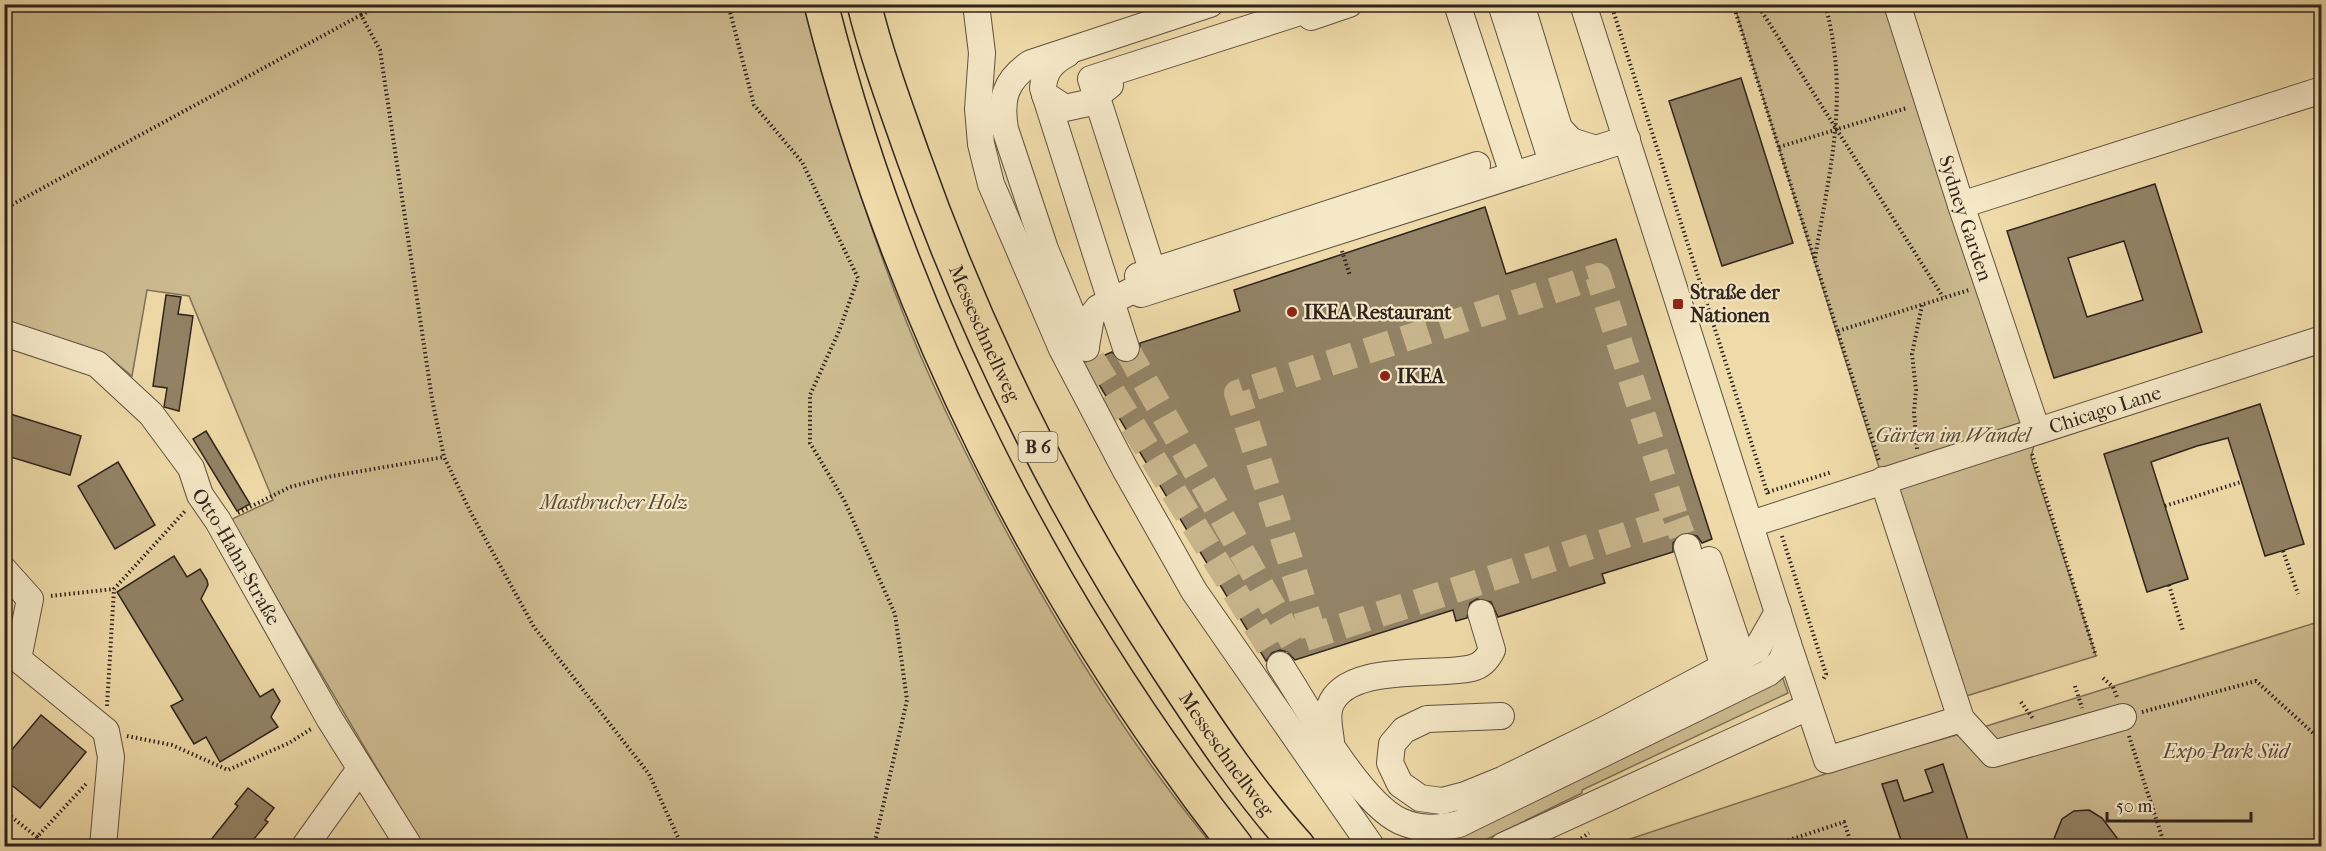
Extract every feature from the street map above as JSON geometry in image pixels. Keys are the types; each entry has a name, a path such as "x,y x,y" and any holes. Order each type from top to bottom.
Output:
{"highway":[{"name":"B 6","path":"821,4 850,110 906,270 972,426 1053,576 1110,671 1174,766 1236,846"},
{"name":"Messeschnellweg","path":"864,4 892,96 947,250 1014,402 1095,554 1151,644 1213,737 1298,846"}],"street":[{"path":"976,4 982,53 978,109 981,144 991,184 1062,349 1130,479 1194,591 1371,846"},
{"path":"1210,4 1031,63 1016,72 1005,89 1002,110 1005,129 1045,249 1089,353 1091,317 1098,308 1155,279 1091,79 1325,4"},
{"path":"1045,95 1065,108 1088,103 1125,76 1349,4"},
{"path":"1457,4 1513,174"},
{"path":"1501,4 1552,162"},
{"path":"1521,4 1558,128 1571,141 1596,149"},
{"path":"1583,4 1808,707 1827,760 1961,719"},
{"name":"Sydney Garden","path":"1897,4 1961,205 2037,431"},
{"path":"1091,42 1055,60 1044,76 1045,95 1126,348"},
{"path":"1961,205 2322,90"},
{"path":"1109,295 1627,139"},
{"path":"1109,295 1477,165"},
{"name":"Otto-Hahn-Straße","path":"4,333 97,364 151,414 191,468 200,495 218,521 329,718 409,846"},
{"name":"Chicago Lane","path":"1751,524 2322,339"},
{"path":"1883,480 1961,719 1993,753 2123,717"},
{"path":"1695,545 1728,670"},
{"path":"4,570 30,599 18,659 106,731 111,757 103,846"},
{"path":"1679,716 1698,696 1757,648 1778,612"},
{"path":"1331,742 1330,706 1334,698 1344,689 1360,682 1407,671 1473,668 1488,658 1492,650 1481,613"},
{"path":"1418,846 1427,833 1459,824 1768,673 1781,662 1788,644"},
{"path":"1280,665 1370,798 1399,820 1419,827 1439,829"},
{"path":"1501,716 1427,719 1404,730 1392,744 1390,763 1400,784 1420,798 1442,801 1465,795 1728,670"},
{"path":"1503,846 1808,707"},
{"path":"1606,729 1649,731"},
{"path":"305,846 360,769"}],"path":[{"path":"4,209 382,4"},
{"path":"728,4 754,105 802,162 858,278 839,331 810,395 810,443 844,500 895,614 907,700 874,846"},
{"path":"1611,4 1767,492"},
{"path":"1733,4 1838,331 1883,480"},
{"path":"1757,4 1943,297"},
{"path":"1815,259 1837,129 1839,81 1833,34 1825,4"},
{"path":"361,15 380,50 432,399 444,457 471,513 534,627 649,774 682,846"},
{"path":"1779,147 1928,102"},
{"path":"1838,331 1988,285"},
{"path":"1917,453 1914,412 1916,390 1912,354 1922,304"},
{"path":"2037,431 2031,458 2096,656"},
{"path":"218,521 264,503 290,487 332,476 444,457"},
{"path":"2165,507 2241,482"},
{"path":"200,495 114,589 106,731 172,746 228,770 289,743 329,718"},
{"path":"1782,536 1826,674"},
{"path":"2283,551 2298,594"},
{"path":"2169,585 2183,631"},
{"path":"30,599 114,589"},
{"path":"2103,678 2113,687 2165,846"},
{"path":"2123,717 2256,681 2322,741"},
{"path":"37,837 111,757"},
{"path":"4,811 49,846"},
{"path":"1771,846 1786,844 1844,822 1852,846"}],"green space":[{"name":"Mastbrucher Holz","path":"5,5 805,5 846,150 878,246 914,340 962,445 992,505 1059,625 1133,740 1213,846 423,846 230,520 273,500 189,296 147,290 132,376 106,355 5,320"},
{"name":"Gärten im Wandel","path":"1734,5 1897,5 2037,431 2031,458 2096,656 1963,697 1883,480"},
{"name":"Expo-Park Süd","path":"2321,621 2321,846 1609,846 1861,762 1974,730"},
{"path":"1782,676 1788,693 1582,790 1582,793 1473,846 1449,846 1447,842 1457,836"}],"building":[{"path":"1741,78 1793,243 1722,266 1669,101"},
{"path":"2155,184 2202,332 2054,378 2007,231","holes":["2124,241 2143,300 2087,317 2068,258"]},
{"path":"1485,207 1506,274 1616,239 1712,539 1702,543 1697,536 1682,533 1673,543 1673,552 1602,574 1605,583 1498,617 1491,602 1477,599 1470,603 1467,618 1456,621 1453,610 1295,660 1287,652 1280,650 1272,653 1266,661 1086,363 1112,352 1122,362 1131,362 1140,352 1140,343 1240,311 1234,290"},
{"path":"166,295 181,297 178,314 193,316 179,411 164,407 167,388 153,386"},
{"path":"2260,404 2304,544 2265,556 2228,438 2197,446 2151,462 2188,579 2147,592 2104,454"},
{"path":"4,412 81,436 70,475 4,455"},
{"path":"206,431 250,504 237,511 193,439"},
{"path":"118,462 155,525 115,549 78,486"},
{"path":"174,556 187,577 200,569 207,580 208,585 201,599 260,697 273,689 280,701 271,717 278,727 220,762 206,737 194,744 171,706 183,700 117,592"},
{"path":"41,715 86,752 40,808 4,779 4,759"},
{"path":"1943,764 1969,843 1959,846 1903,846 1882,784 1897,780 1904,801 1933,792 1925,770"},
{"path":"248,788 274,808 265,820 268,822 248,846 206,846 238,806 235,804"},
{"path":"2089,810 2102,818 2123,846 2051,846 2062,819 2074,811"}],"tunnel":[{"path":"1314,635 1237,393 1598,276 1676,519"},
{"path":"1126,348 1293,642 1676,519 1682,535"},
{"path":"1092,359 1280,665"}],"place":[{"name":"Straße der Nationen","path":"1678,304"},
{"name":"IKEA Restaurant","path":"1292,312"},
{"name":"IKEA","path":"1385,376"}]}
